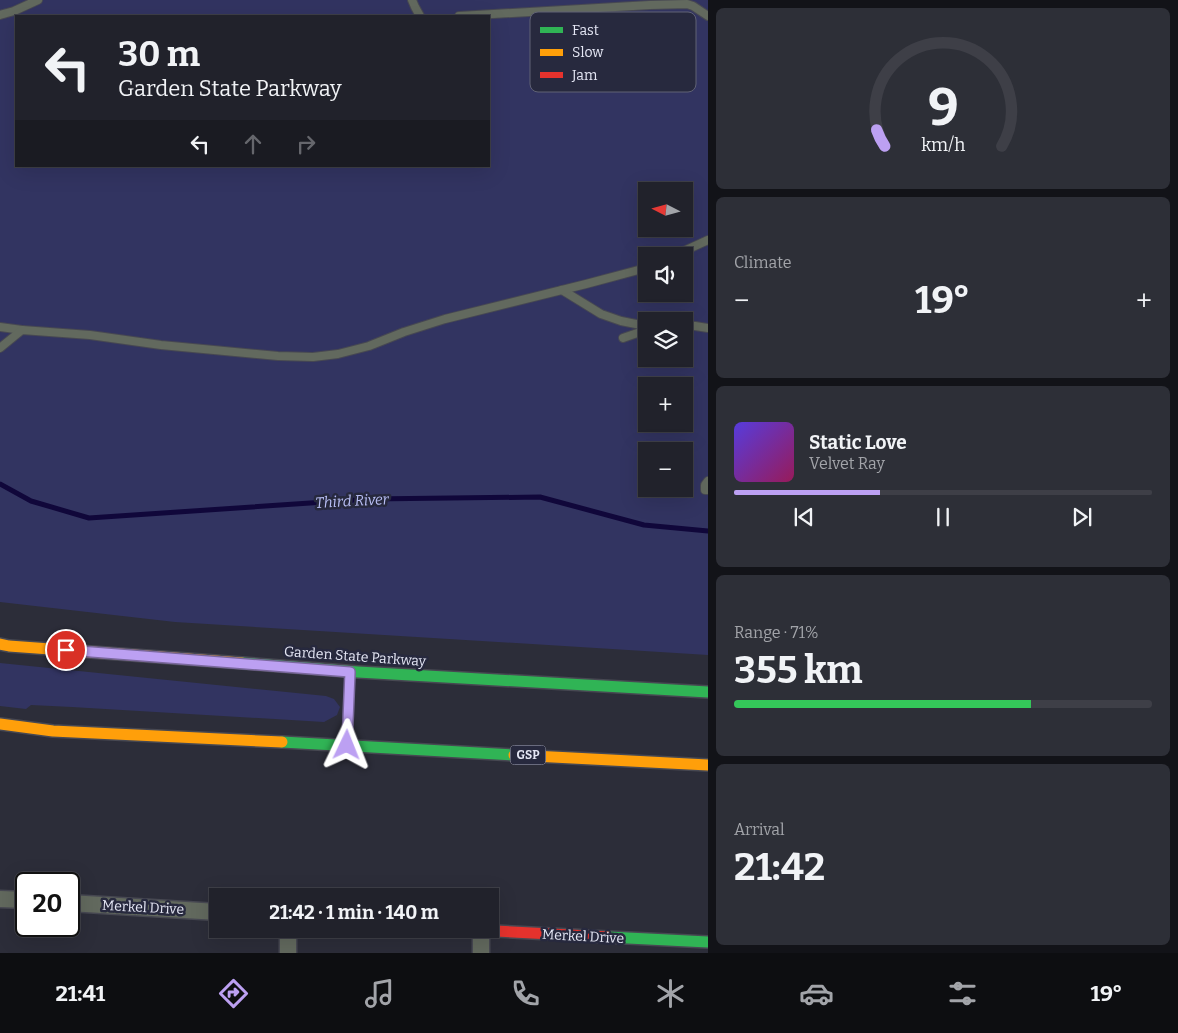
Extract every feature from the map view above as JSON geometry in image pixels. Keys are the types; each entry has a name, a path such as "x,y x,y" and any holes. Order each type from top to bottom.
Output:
{"main road":[{"name":"Garden State Parkway","path":"0,644 350,672 708,691"},
{"name":"GSP","path":"0,724 53,731 708,765"},
{"name":"Merkel Drive","path":"499,932 670,947 708,942"}],"street":[{"path":"0,899 15,900"},
{"name":"Merkel Drive","path":"80,904 209,911"},
{"path":"288,938 288,953"},
{"path":"481,938 481,953"}],"lane":[{"path":"0,15 38,0"},
{"path":"412,0 419,15"},
{"path":"538,12 687,4 708,16"},
{"path":"464,15 530,12"},
{"path":"693,247 708,240"},
{"path":"0,327 161,345 278,356 313,357 338,354 368,346 445,319 638,270"},
{"path":"562,290 602,314 638,326"},
{"path":"693,326 708,328"},
{"path":"0,348 22,330"},
{"path":"623,338 638,331"},
{"path":"708,481 705,485 705,490 708,490"},
{"path":"347,745 350,672"}],"shaded area":[{"path":"0,0 708,0 708,655 175,622 0,602"},
{"path":"0,663 326,696 334,699 340,707 337,715 324,722 72,707 31,705 26,709 0,706"}],"waterway":[{"name":"Third River","path":"0,484 31,501 89,518 370,499 540,497 644,525 708,531"}],"traffic: fast":[{"path":"242,663 358,672 708,692"},
{"path":"282,742 514,755"},
{"path":"608,937 708,942"}],"traffic: slow":[{"path":"0,644 242,663"},
{"path":"0,724 53,731 282,742"},
{"path":"514,755 708,765"}],"traffic: jam":[{"path":"499,931 608,937"}],"route":[{"path":"66,650 350,672 347,745"}]}
